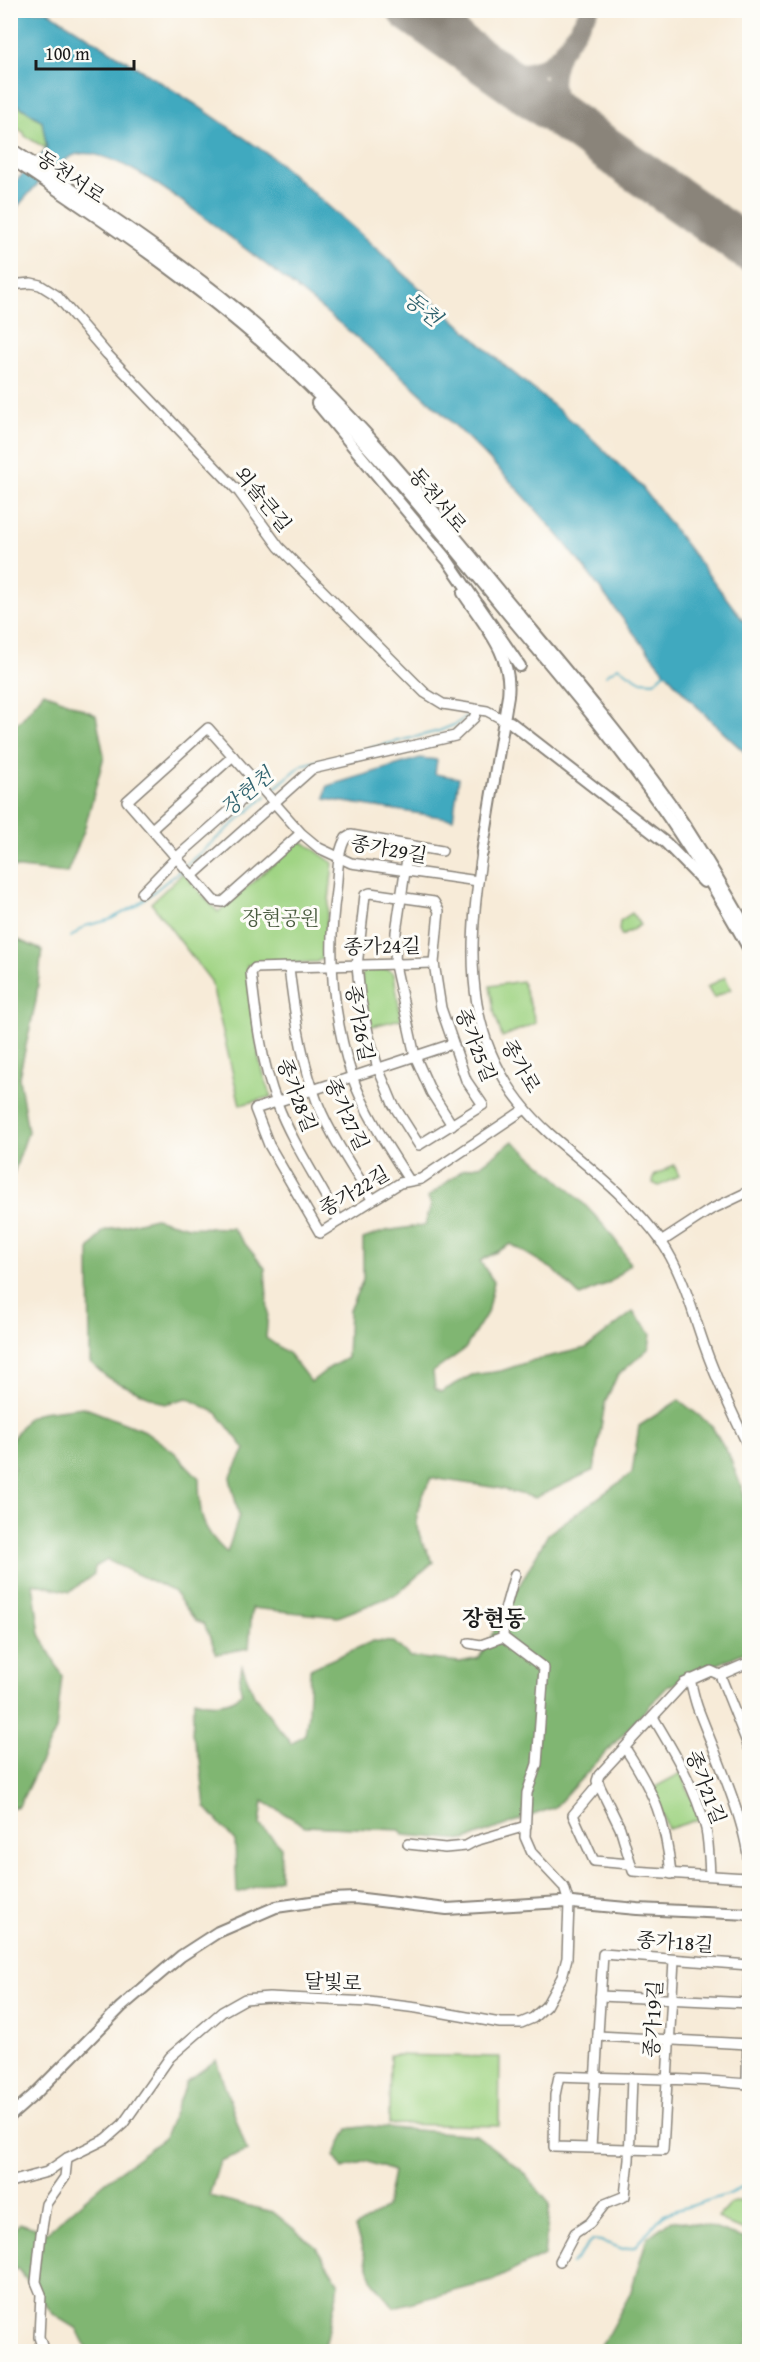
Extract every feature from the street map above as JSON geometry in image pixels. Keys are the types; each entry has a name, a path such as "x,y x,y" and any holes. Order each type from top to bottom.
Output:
{"main road":[{"name":"동천서로","path":"12,154 184,267 282,349 366,430 636,758 670,804 750,934"},
{"name":"동천서로","path":"79,199 179,274 276,355 360,437 614,745 663,810 750,951"},
{"path":"276,355 448,561 520,666"},
{"path":"407,511 501,651 508,667 506,708 482,853"},
{"path":"507,721 673,849 708,887 731,917"},
{"path":"725,891 750,926"},
{"path":"10,2116 154,1977 218,1932 276,1907 345,1898 466,1909 547,1902 750,1914"}],"street":[{"name":"외솔큰길","path":"10,285 31,283 40,285 57,296 107,354 239,492 279,547 425,693 443,704 487,711 507,721"},
{"path":"191,875 312,769 455,736 474,718 477,710"},
{"name":"종가29길","path":"301,833 222,902 214,901 127,801 208,728 301,833 319,848 351,863 478,881"},
{"path":"152,829 233,756"},
{"path":"142,893 261,787"},
{"path":"340,859 344,841 351,835 442,850"},
{"path":"401,898 370,893 365,895 357,966 360,996 378,1068 393,1104 419,1145 452,1125 431,1092 415,1056 395,965 396,932 409,845"},
{"name":"종가로","path":"482,853 471,946 474,996 485,1038 494,1059 525,1109 624,1199 661,1242 677,1268 716,1376 750,1450"},
{"name":"종가26길","path":"340,859 333,914 331,965 339,1024 353,1078 385,1143 409,1180"},
{"name":"종가25길","path":"401,898 434,902 439,911 434,963 441,1008 466,1080 483,1105 452,1125"},
{"name":"종가24길","path":"251,973 255,968 434,963"},
{"name":"종가27길","path":"290,968 294,1011 313,1091 338,1143 372,1199"},
{"name":"종가28길","path":"251,973 262,1051 277,1103 308,1166 339,1221"},
{"path":"277,1103 452,1044"},
{"name":"종가22길","path":"277,1103 255,1110 269,1145 320,1233 372,1199 409,1180 421,1179 525,1109"},
{"path":"661,1242 710,1210 750,1191"},
{"path":"503,1637 504,1613 515,1574"},
{"path":"469,1643 481,1645 503,1637"},
{"path":"503,1637 544,1668 537,1764 527,1793 528,1845 532,1853 564,1887 569,1903"},
{"path":"720,1675 750,1662"},
{"path":"598,1782 620,1828 630,1864 594,1861 573,1815 598,1782 599,1775 690,1679 711,1671 720,1675 750,1750"},
{"name":"종가21길","path":"630,1864 633,1871 746,1878 749,1874 750,1850 739,1805 697,1706 690,1679"},
{"name":"종가21길","path":"653,1717 677,1756 698,1804 707,1838 710,1875"},
{"path":"624,1748 644,1777 657,1806 668,1840 671,1874"},
{"path":"408,1844 445,1848 466,1846 475,1841 526,1826"},
{"name":"달빛로","path":"10,2182 47,2172 67,2158 95,2145 116,2131 170,2057 222,2012 245,1999 281,1998 369,2002 500,2023 521,2023 533,2018 546,2006 562,1977 567,1958 569,1903"},
{"name":"종가18길","path":"591,2147 603,1954 749,1965 748,2084"},
{"name":"종가19길","path":"629,2149 663,2150 674,1960"},
{"path":"600,1996 749,2003"},
{"path":"598,2036 748,2044"},
{"path":"629,2149 554,2146 555,2095 559,2076 748,2084"},
{"path":"560,2261 575,2233 590,2223 605,2205 625,2196 628,2182 632,2078"},
{"path":"44,2352 39,2337 41,2294 36,2282 41,2234 46,2204 65,2177 67,2158"}],"green space":[{"path":"10,100 42,121 47,149 25,136 11,123"},
{"path":"44,692 96,715 104,756 84,831 67,873 11,867 11,728 22,719"},
{"name":"장현공원","path":"299,842 305,843 333,863 323,957 317,962 247,965 259,1059 271,1097 240,1105 211,981 151,903 183,873 218,912"},
{"path":"632,913 640,925 622,936 619,930 620,921"},
{"path":"11,937 42,950 36,1001 19,1077 28,1132 11,1181"},
{"path":"364,969 388,969 394,974 401,1019 369,1027 361,982"},
{"path":"725,977 731,989 714,998 707,987"},
{"path":"522,981 536,1023 502,1037 494,1011 490,986"},
{"path":"513,1141 594,1214 621,1248 630,1264 610,1282 580,1296 554,1270 511,1244 480,1261 494,1282 487,1313 465,1349 433,1372 435,1389 441,1392 472,1375 501,1371 534,1360 586,1348 633,1312 651,1334 649,1348 617,1376 605,1403 594,1470 535,1498 498,1488 431,1478 417,1512 417,1520 421,1538 433,1562 397,1594 338,1617 252,1608 249,1648 217,1654 204,1624 195,1620 173,1591 107,1560 95,1567 94,1574 70,1592 33,1583 40,1634 62,1676 56,1730 19,1806 11,1808 10,1473 14,1468 11,1441 27,1418 41,1412 83,1407 145,1431 174,1452 199,1478 203,1519 211,1535 227,1553 239,1516 230,1478 245,1449 217,1413 187,1398 165,1404 108,1378 90,1362 89,1250 103,1231 155,1218 188,1227 232,1228 265,1268 268,1312 266,1338 289,1354 311,1382 347,1358 349,1310 363,1280 363,1239 385,1231 425,1225 431,1205 428,1197 464,1169 481,1165"},
{"path":"674,1165 679,1176 659,1186 653,1183 654,1176"},
{"path":"679,1400 711,1425 729,1455 749,1507 749,1650 667,1687 555,1807 465,1840 403,1835 400,1830 305,1826 263,1801 260,1825 281,1847 280,1879 237,1893 235,1841 205,1807 200,1760 192,1734 194,1700 219,1703 237,1697 242,1693 239,1683 242,1666 254,1695 291,1744 305,1734 310,1669 373,1641 394,1642 410,1657 460,1662 479,1658 548,1534 632,1473 639,1426"},
{"path":"681,1773 700,1819 668,1829 653,1788"},
{"path":"390,2055 500,2057 499,2126 389,2124"},
{"path":"216,2060 247,2151 220,2161 209,2196 273,2212 316,2247 339,2284 326,2342 322,2351 89,2352 76,2328 53,2314 17,2268 11,2275 11,2233 20,2223 47,2232 106,2181 164,2138 186,2082"},
{"path":"368,2126 476,2135 520,2169 550,2204 544,2255 492,2281 394,2307 373,2281 355,2228 386,2207 393,2171 366,2161 343,2169 334,2156 348,2129"},
{"path":"749,2199 749,2232 729,2225 718,2217 731,2203"},
{"path":"671,2220 707,2226 749,2240 749,2341 740,2351 595,2351 603,2343 630,2294 647,2238"}],"water":[{"name":"동천","path":"11,11 47,11 195,104 272,157 505,366 583,430 642,487 749,628 749,756 671,679 565,543 514,485 474,445 433,405 348,330 186,204 149,179 110,159 93,154 78,154 51,171 11,214 11,186 47,149 42,121 11,100"},
{"path":"420,758 437,760 435,774 459,778 453,819 325,799 327,786"}],"waterway":[{"name":"장현천","path":"606,675 618,667 641,681 654,682 667,670"},
{"name":"장현천","path":"270,792 302,765 439,731 456,724 467,716"},
{"name":"장현천","path":"186,865 266,796"},
{"name":"장현천","path":"71,937 85,926 109,920 136,906 182,869"},
{"path":"571,2264 592,2240 623,2249 634,2247 664,2214 726,2195 750,2184"}],"taxiway":[{"path":"457,10 464,41 474,53 486,63 515,72 531,71 553,60 565,48 590,10"},
{"path":"561,53 555,74 555,91 572,125"}],"runway":[{"path":"409,10 750,250"}],"district":[{"name":"장현동","path":"494,1618"}]}
